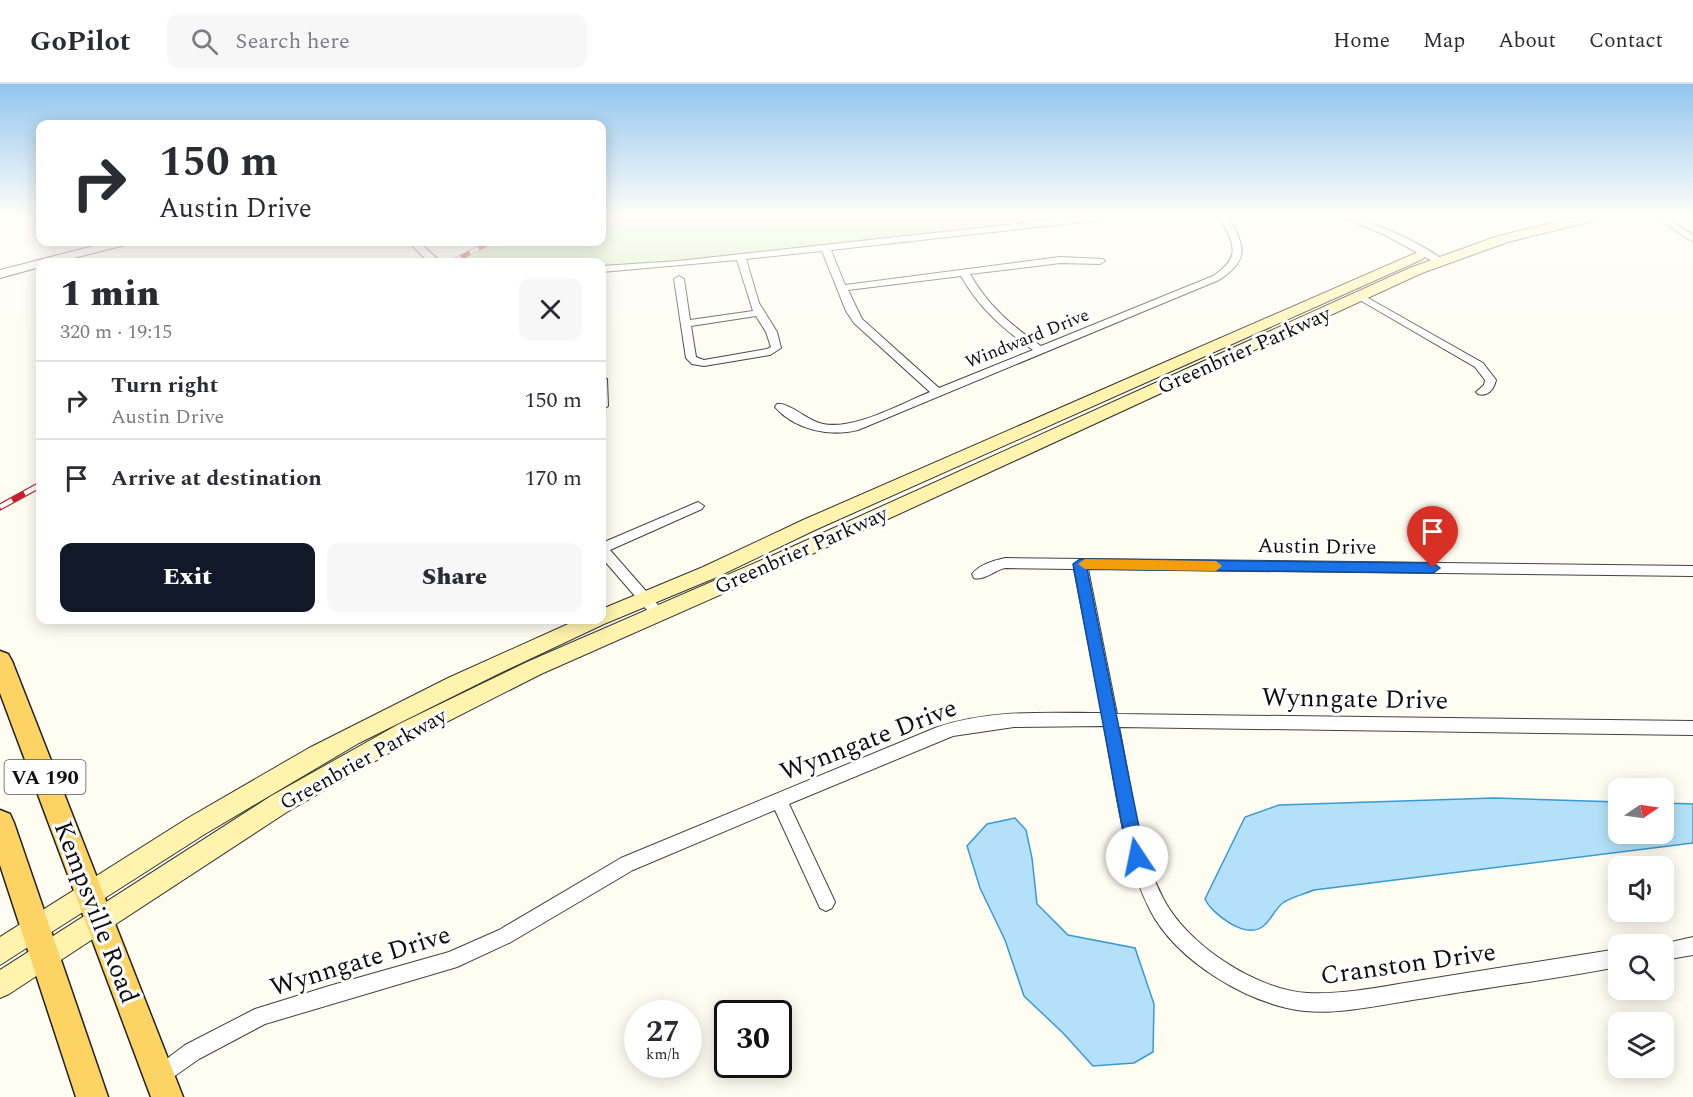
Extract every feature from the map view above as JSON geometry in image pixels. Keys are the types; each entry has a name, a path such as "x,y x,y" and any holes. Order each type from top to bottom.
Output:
{"main road":[{"name":"Greenbrier Parkway","path":"95,907 407,731 896,486 1415,264"},
{"name":"Greenbrier Parkway","path":"606,616 653,607 1361,297 1419,264"},
{"name":"Greenbrier Parkway","path":"41,942 317,755 503,662 587,624"},
{"name":"Kempsville Road","path":"0,660 163,1087"},
{"name":"VA 190","path":"0,823 92,1097"},
{"path":"0,952 41,942"},
{"path":"0,985 41,942"}],"street":[{"path":"0,274 36,264"},
{"path":"606,269 669,264"},
{"path":"680,279 691,358 704,363 770,352 776,348 772,331 759,313 743,264"},
{"path":"833,264 858,321 937,392"},
{"path":"842,288 1025,264"},
{"name":"Windward Drive","path":"781,407 813,427 844,429 1224,273 1232,264"},
{"path":"963,272 981,303 1040,350"},
{"path":"1361,297 1479,366 1491,380 1489,387 1482,392"},
{"path":"687,324 759,313"},
{"path":"606,547 698,506"},
{"path":"606,554 653,607"},
{"name":"Austin Drive","path":"979,574 992,566 1005,563 1693,571"},
{"name":"Cranston Drive","path":"1080,564 1137,857 1157,906 1177,933 1201,956 1245,984 1265,993 1294,1000 1352,1000 1608,960"},
{"name":"Wynngate Drive","path":"163,1087 192,1052 262,1017 329,995 451,962 505,936 627,864 940,733 970,725 1008,719 1693,728"},
{"path":"779,800 826,902"},
{"path":"1674,949 1693,946"}],"green space":[{"path":"606,264 645,264 606,265"}],"water":[{"path":"1494,798 1608,802 1608,844 1674,844 1674,803 1693,804 1693,843 1314,890 1284,902 1262,927 1247,930 1222,918 1205,899 1245,817 1279,805"},
{"path":"1015,818 1026,830 1032,858 1037,904 1068,935 1135,948 1154,1004 1153,1052 1134,1063 1093,1066 1063,1033 1024,996 1005,940 980,888 967,846 987,824"}],"railway":[{"path":"0,507 36,487"}],"slow traffic":[{"path":"1085,564 1216,566"}],"route":[{"path":"1137,857 1080,564 1433,568"}]}
